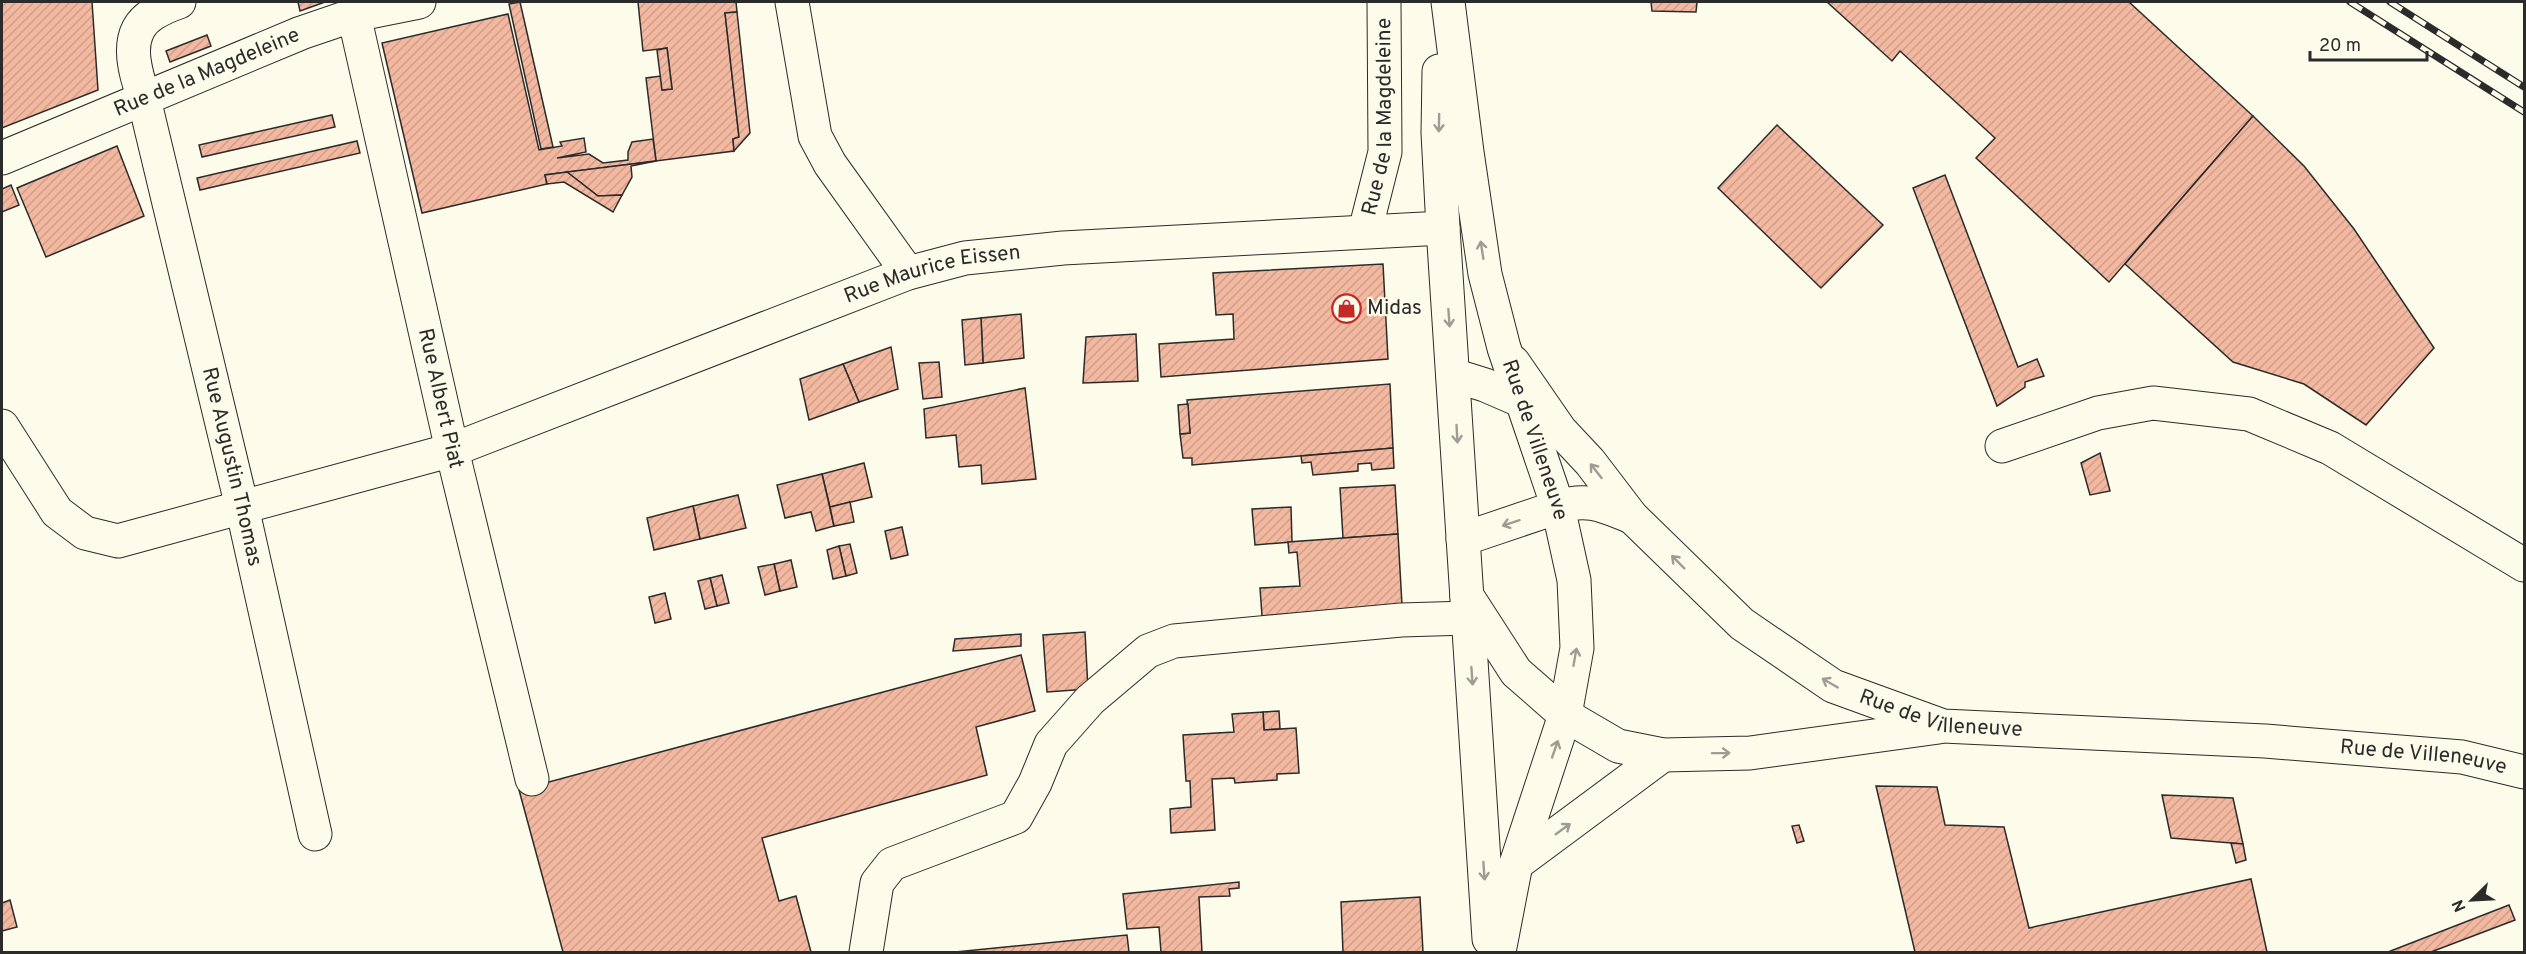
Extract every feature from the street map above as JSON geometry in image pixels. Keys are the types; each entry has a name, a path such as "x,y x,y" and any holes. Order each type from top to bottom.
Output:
{"street":[{"name":"Rue Augustin Thomas","path":"179,2 151,15 135,34 133,67 144,99 242,507 315,834"},
{"name":"Rue de la Magdeleine","path":"2,158 301,33 354,15 418,2"},
{"path":"792,2 815,136 830,164 908,273"},
{"name":"Rue de la Magdeleine","path":"1365,231 1385,152 1384,2"},
{"path":"1440,2 1438,133 1490,952"},
{"name":"Rue de Villeneuve","path":"1448,2 1484,263 1504,348 1558,507 1574,579 1577,648 1565,715 1516,864 1499,952"},
{"name":"Rue Albert Piat","path":"354,15 452,450 532,779"},
{"name":"Rue Maurice Eissen","path":"2,426 57,512 85,533 118,541 452,450 908,273 965,258 1063,248 1443,228"},
{"name":"Rue de Villeneuve","path":"1504,348 1560,430 1590,462 1632,516 1742,624 1833,686 1943,726 2323,746 2462,757 2524,772"},
{"path":"1453,375 1485,385 1522,401"},
{"path":"2002,446 2097,412 2153,403 2249,414 2330,448 2524,565"},
{"path":"1463,539 1571,503 1592,502 1632,516"},
{"path":"1467,606 1516,672 1565,715 1618,746 1663,755 1750,753 1943,726"},
{"path":"866,952 877,883 892,864 1016,817 1035,783 1051,744 1090,700 1148,651 1174,641 1401,620 1467,606"},
{"path":"1516,864 1663,755"}],"building":[{"path":"2,2 92,2 98,90 2,128"},
{"path":"298,2 325,2 300,11"},
{"path":"520,2 553,147 541,149 509,4"},
{"path":"638,2 736,2 737,12 725,13 739,137 733,139 734,151 656,161 646,78 661,76 662,90 672,89 667,48 643,51"},
{"path":"1651,2 1697,2 1696,12 1652,11"},
{"path":"1827,2 2129,2 2253,116 2109,282 1976,158 1995,138 1900,51 1892,61"},
{"path":"737,12 750,133 734,151 733,139 739,137 725,13"},
{"path":"508,14 539,150 562,146 560,142 584,138 586,152 557,158 589,154 603,163 628,160 632,142 653,139 656,161 545,175 547,184 422,213 382,43"},
{"path":"207,35 211,46 170,62 166,51"},
{"path":"667,48 672,89 662,90 657,50"},
{"path":"332,115 335,127 202,157 199,145"},
{"path":"2253,116 2304,166 2354,229 2434,348 2366,425 2304,384 2233,362 2125,264"},
{"path":"1777,125 1883,225 1821,288 1718,188"},
{"path":"357,141 360,153 200,190 197,178"},
{"path":"117,146 144,216 46,257 17,188"},
{"path":"656,161 631,166 632,177 622,195 598,196 567,172"},
{"path":"567,172 598,196 622,195 613,212 564,182 547,184 545,175"},
{"path":"1945,175 2018,367 2037,359 2044,376 2025,382 2025,387 1997,406 1913,188"},
{"path":"11,185 19,205 2,212 2,189"},
{"path":"1383,264 1388,359 1161,377 1159,344 1234,339 1233,314 1216,315 1213,273"},
{"path":"1021,314 1024,358 983,363 981,318"},
{"path":"981,318 983,363 965,365 962,320"},
{"path":"1136,334 1138,381 1083,383 1086,337"},
{"path":"891,347 898,389 859,402 843,364"},
{"path":"939,362 942,397 923,399 919,363"},
{"path":"843,364 859,402 809,420 800,379"},
{"path":"1390,384 1393,448 1192,465 1192,458 1183,458 1180,434 1190,433 1187,400"},
{"path":"1025,388 1036,479 982,484 981,465 959,467 956,435 926,438 924,409"},
{"path":"1188,404 1190,433 1180,434 1178,405"},
{"path":"1393,448 1394,468 1372,470 1371,463 1358,464 1358,471 1313,475 1311,462 1302,463 1301,456"},
{"path":"2100,453 2110,491 2090,495 2081,463"},
{"path":"864,463 872,497 830,507 822,474"},
{"path":"822,474 834,526 816,531 811,512 785,518 777,485"},
{"path":"1395,485 1398,534 1343,538 1340,488"},
{"path":"738,495 746,528 700,539 693,506"},
{"path":"850,502 854,522 834,526 830,507"},
{"path":"693,506 700,539 654,550 647,518"},
{"path":"1291,507 1292,542 1255,545 1252,509"},
{"path":"902,527 908,555 891,559 885,531"},
{"path":"1398,534 1402,605 1262,616 1260,588 1300,586 1297,552 1289,553 1288,542"},
{"path":"850,544 857,573 846,576 839,546"},
{"path":"839,546 846,576 833,579 827,550"},
{"path":"791,560 797,587 780,591 774,564"},
{"path":"774,564 780,591 765,595 758,567"},
{"path":"722,575 729,603 717,606 710,578"},
{"path":"710,578 717,606 705,609 698,581"},
{"path":"665,593 671,619 655,623 649,597"},
{"path":"1085,632 1088,689 1047,692 1043,635"},
{"path":"1021,634 1021,646 953,651 955,639"},
{"path":"1021,655 1035,711 976,727 987,775 762,838 779,901 796,896 811,952 563,952 519,790"},
{"path":"1279,711 1280,729 1264,730 1263,712"},
{"path":"1263,712 1264,730 1296,728 1299,773 1277,774 1277,780 1235,783 1234,778 1212,779 1215,830 1171,833 1170,809 1191,807 1190,781 1186,781 1183,735 1234,732 1232,714"},
{"path":"1876,786 1937,787 1945,825 2004,827 2029,928 2251,879 2267,952 1915,952"},
{"path":"2162,795 2233,798 2243,844 2171,838"},
{"path":"1799,825 1804,841 1797,843 1792,826"},
{"path":"2231,843 2243,844 2246,860 2236,863"},
{"path":"1239,882 1239,888 1229,889 1230,896 1199,897 1202,952 1161,952 1159,927 1127,929 1123,894"},
{"path":"1420,897 1423,952 1343,952 1341,902"},
{"path":"10,900 17,927 2,931 2,903"},
{"path":"2509,905 2515,920 2431,952 2388,952"},
{"path":"1127,935 1129,952 955,952"}],"railway":[{"path":"2350,2 2524,112"},
{"path":"2390,2 2524,87"}],"place":[{"name":"Midas","path":"1346,308"}]}
